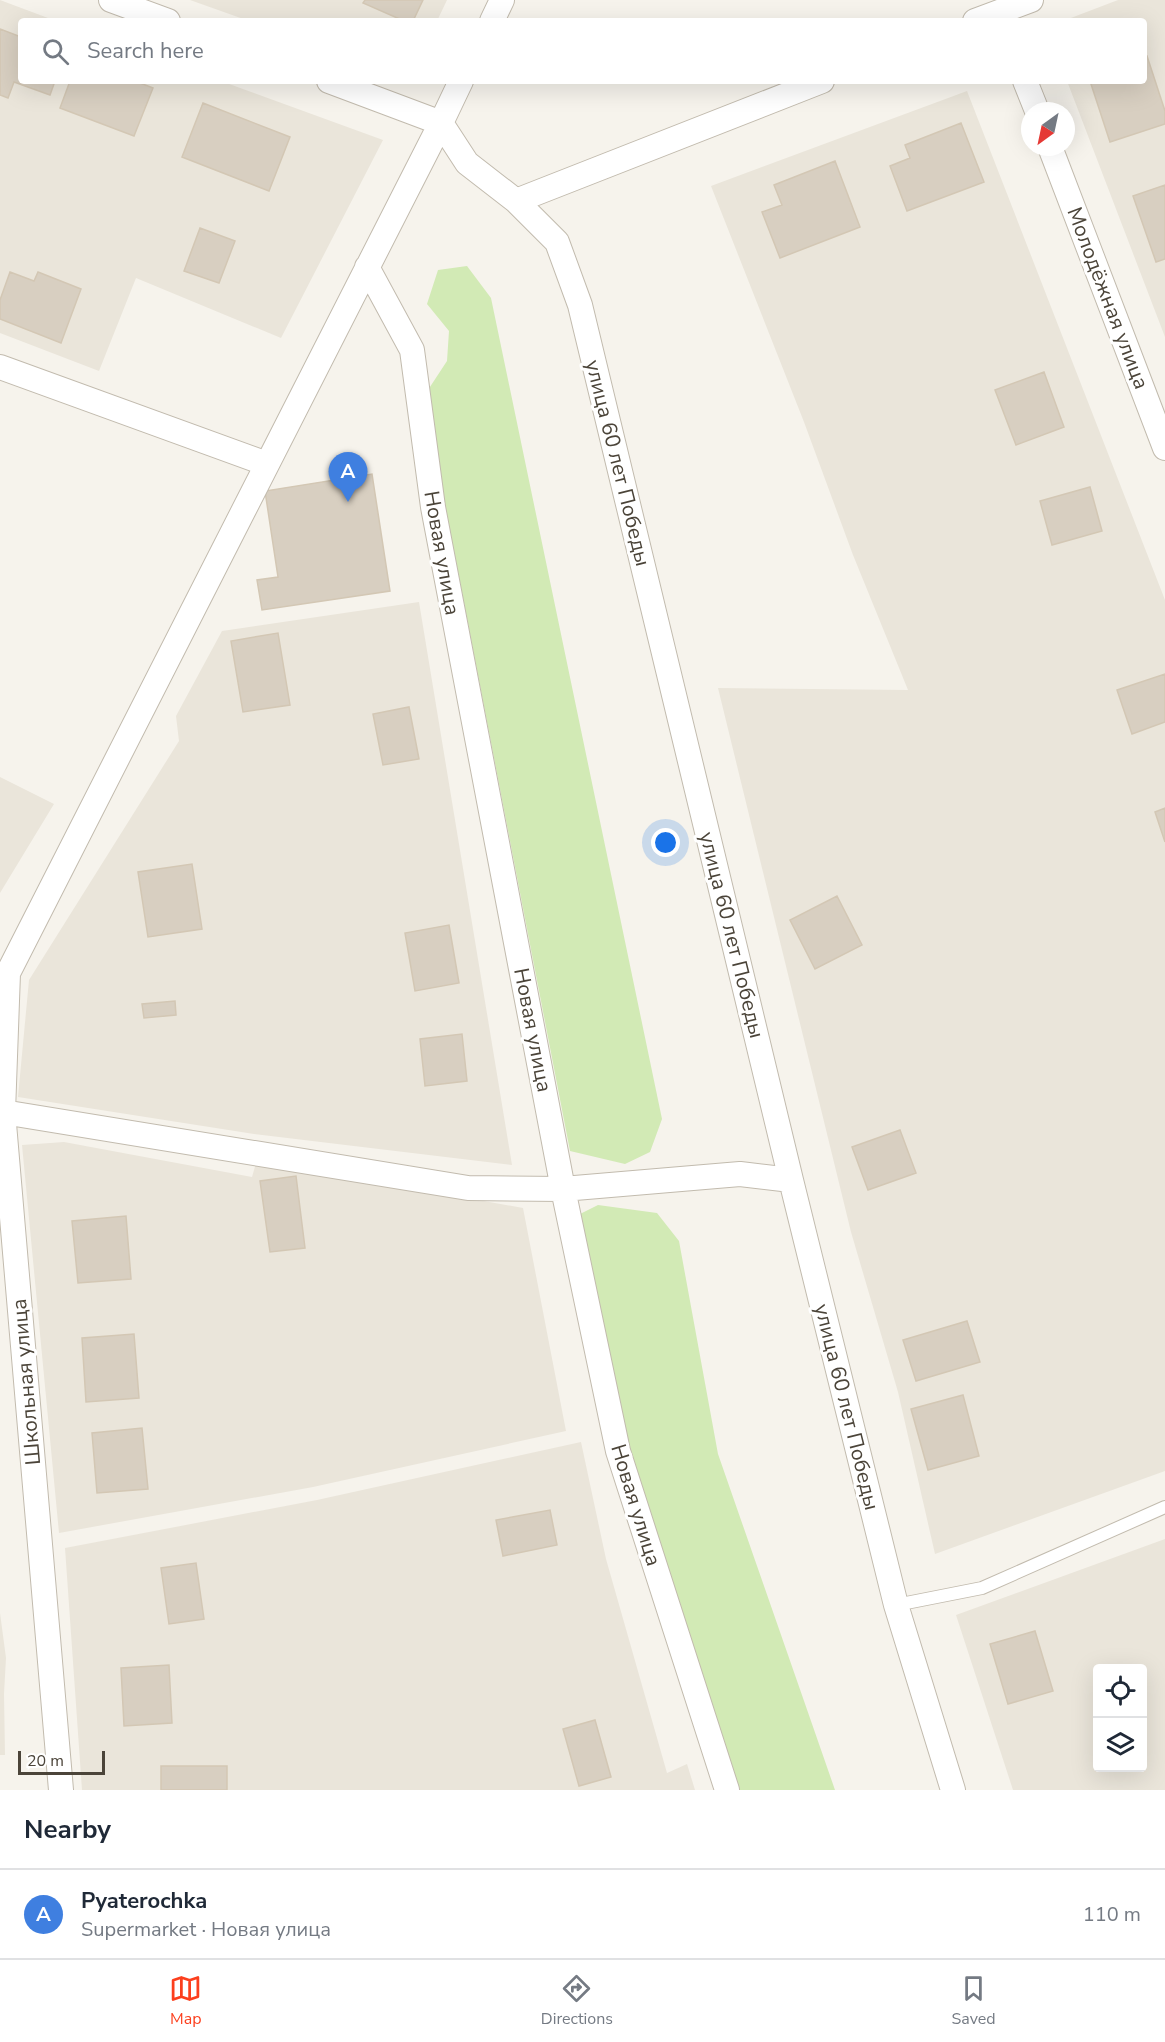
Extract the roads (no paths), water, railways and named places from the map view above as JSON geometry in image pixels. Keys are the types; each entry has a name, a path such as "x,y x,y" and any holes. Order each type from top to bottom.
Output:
{"street":[{"path":"111,0 160,18"},
{"path":"493,18 502,0"},
{"path":"982,18 1031,0"},
{"path":"337,84 441,123"},
{"path":"4,979 460,84"},
{"path":"516,201 814,84"},
{"path":"1026,84 1033,102"},
{"name":"улица 60 лет Победы","path":"441,123 467,163 516,201 556,242 580,305 896,1605 953,1790"},
{"name":"Молодёжная улица","path":"1053,156 1165,448"},
{"name":"Новая улица","path":"367,267 412,350 433,507 563,1189 618,1451 727,1790"},
{"path":"0,367 267,464"},
{"name":"Школьная улица","path":"4,979 3,1160 61,1790"},
{"path":"3,1112 468,1188 563,1189 740,1174 791,1180"}],"lane":[{"path":"896,1605 982,1588 1165,1508"}],"place":[{"name":"Pyaterochka","path":"348,502"}]}
